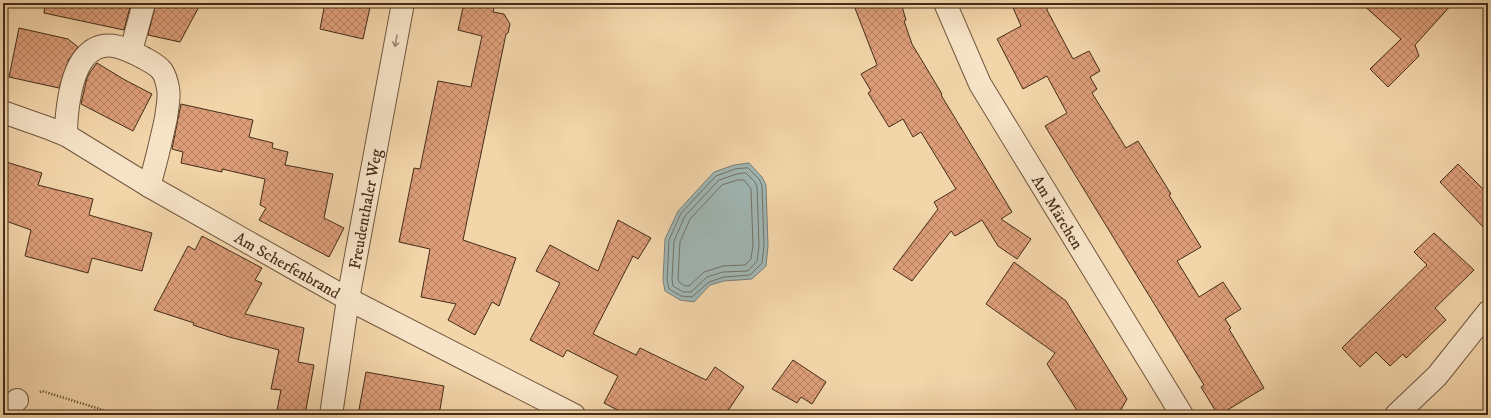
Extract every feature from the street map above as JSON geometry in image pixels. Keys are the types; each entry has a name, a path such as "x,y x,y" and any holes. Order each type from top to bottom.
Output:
{"street":[{"path":"131,51 144,3"},
{"name":"Freudenthaler Weg","path":"331,415 348,299 402,3"},
{"name":"Am Märchen","path":"945,3 980,84 1182,415"},
{"path":"66,136 66,118 76,71 85,56 106,45 116,45 152,62 162,71 169,90 164,128 149,186"},
{"name":"Am Scherfenbrand","path":"3,112 51,129 66,136 149,186 348,299 574,415"},
{"path":"1396,415 1437,376 1488,312"}],"path":[{"path":"10,407 42,391 119,415"}],"water":[{"path":"749,163 762,177 766,185 768,246 766,266 752,279 724,281 710,285 694,302 680,300 665,291 663,280 665,239 678,211 714,172 734,165"}],"building":[{"path":"45,3 131,3 124,30 44,13"},
{"path":"156,3 201,3 180,42 148,35"},
{"path":"325,3 371,3 363,39 320,29"},
{"path":"464,3 495,3 493,12 504,14 510,24 508,33 506,34 463,240 516,258 499,306 492,302 475,335 448,320 456,304 421,297 430,249 399,242 414,168 420,169 438,81 471,87 482,36 458,30"},
{"path":"853,3 901,3 906,20 904,21 912,44 1012,212 1001,219 1031,239 1017,259 998,246 982,220 955,236 951,231 912,281 893,269 938,209 934,202 956,189 921,132 913,137 903,119 889,127 868,93 871,91 861,74 877,65"},
{"path":"1011,3 1047,3 1047,10 1073,59 1089,51 1100,71 1090,77 1097,89 1092,93 1126,148 1138,141 1171,194 1169,195 1201,247 1177,261 1199,297 1223,282 1241,309 1225,319 1231,328 1229,329 1264,388 1219,415 1201,387 1204,385 1045,126 1067,113 1047,76 1023,89 997,39 1021,26"},
{"path":"1361,3 1453,3 1415,45 1419,56 1388,87 1370,69 1401,39"},
{"path":"19,28 68,39 78,47 69,59 59,88 9,77"},
{"path":"97,63 152,94 133,131 81,104 87,78"},
{"path":"181,104 253,120 249,137 273,143 272,148 288,152 285,165 333,174 324,218 344,228 329,257 259,220 266,208 260,205 265,179 222,169 222,172 181,163 183,152 172,149"},
{"path":"3,161 42,173 38,185 93,199 89,215 152,233 142,271 92,258 88,273 25,256 31,230 3,220"},
{"path":"1458,164 1488,194 1488,232 1440,182"},
{"path":"618,220 651,238 638,259 633,256 593,334 636,355 640,348 706,380 715,367 744,387 725,415 627,415 604,403 618,376 567,350 563,357 530,340 560,283 536,271 550,245 598,271"},
{"path":"1434,233 1474,270 1435,308 1446,320 1406,358 1403,354 1390,366 1376,352 1360,367 1342,348 1427,265 1414,252"},
{"path":"202,236 262,268 255,280 262,283 245,314 304,328 298,362 314,365 305,415 276,415 281,390 271,389 279,350 229,337 193,325 194,323 154,310 188,246 195,250"},
{"path":"1014,262 1066,301 1127,399 1118,415 1080,415 1047,364 1055,353 986,304"},
{"path":"793,360 826,382 812,404 801,397 797,403 772,389"},
{"path":"366,372 444,386 439,415 358,415"}]}
